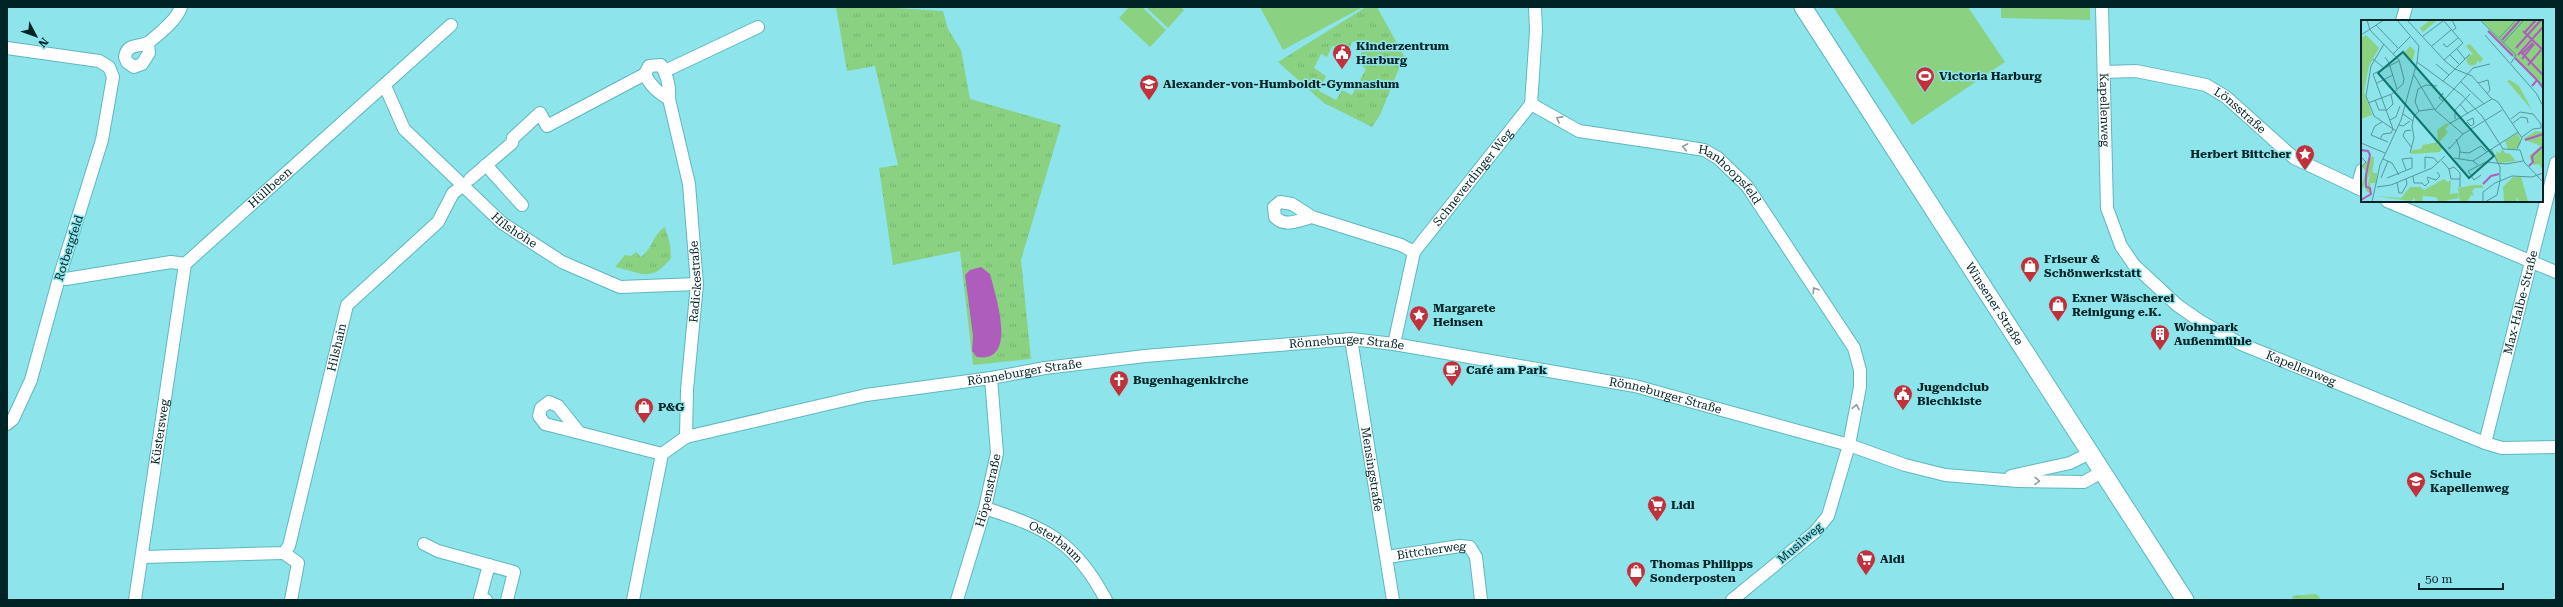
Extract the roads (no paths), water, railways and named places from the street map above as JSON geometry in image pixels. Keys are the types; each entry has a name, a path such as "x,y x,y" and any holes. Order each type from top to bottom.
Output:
{"main road":[{"name":"Winsener Straße","path":"1803,7 2185,600"}],"street":[{"path":"148,43 167,26 181,7"},
{"path":"1531,104 1536,32 1535,7"},
{"name":"Kapellenweg","path":"2102,7 2107,208 2121,246 2146,278 2163,294 2200,322 2241,344 2485,443 2502,448 2556,447"},
{"path":"2402,20 2406,7"},
{"name":"Hüllbeen","path":"185,264 451,26"},
{"path":"467,182 540,113 547,126 645,74 649,66 654,64 661,65 665,71 758,27"},
{"name":"Rotbergfeld","path":"7,48 99,60 108,67 113,80 102,140 59,278 31,380 13,419 7,424"},
{"name":"Radickestraße","path":"665,71 669,91 668,99 689,184 697,284 687,390 686,437"},
{"name":"Lönsstraße","path":"2104,72 2136,71 2206,85 2226,97 2294,158 2360,189"},
{"path":"645,74 652,86 668,99"},
{"name":"Hilshöhe","path":"385,86 404,129 467,182 502,223 562,262 620,287 697,284"},
{"name":"Schneverdinger Weg","path":"1394,344 1414,252 1531,104"},
{"name":"Hanhoopsfeld","path":"1531,104 1579,131 1709,152 1747,186 1854,348 1860,370 1860,387 1849,445"},
{"name":"Max-Halbe-Straße","path":"2485,443 2556,163"},
{"path":"486,165 522,205"},
{"name":"Hilshain","path":"284,553 289,546 347,305 438,222 453,193 467,182"},
{"path":"2390,202 2556,272"},
{"path":"1312,217 1401,245 1414,252"},
{"path":"59,278 66,279 171,262 185,264"},
{"name":"Küstersweg","path":"135,600 143,557 185,264"},
{"name":"Rönneburger Straße","path":"686,437 866,395 991,378 1045,368 1145,356 1351,339 1394,344 1635,386 1849,445 1905,465 1945,475 1998,479 2084,482 2102,472"},
{"name":"Mensingstraße","path":"1351,339 1393,600"},
{"name":"Höpenstraße","path":"957,600 985,508 997,453 991,378"},
{"path":"578,431 662,454"},
{"path":"633,600 662,454 686,437"},
{"name":"Musilweg","path":"1732,600 1823,524 1828,516 1849,445"},
{"name":"Rönneburger Straße","path":"1998,479 2070,463 2090,453"},
{"name":"Osterbaum","path":"985,508 1040,528 1058,539 1092,576 1106,600"},
{"path":"424,544 438,551 514,572 507,600"},
{"name":"Bittcherweg","path":"1387,557 1460,546 1470,547 1476,557 1481,600"},
{"path":"143,557 284,553 298,563 291,600"},
{"path":"486,600 480,598 489,565"}],"place":[{"name":"Kinderzentrum Harburg","path":"1342,70"},
{"name":"Victoria Harburg","path":"1925,93"},
{"name":"Alexander-von-Humboldt-Gymnasium","path":"1149,101"},
{"name":"Herbert Bittcher","path":"2305,171"},
{"name":"Friseur & Schönwerkstatt","path":"2030,283"},
{"name":"Exner Wäscherei Reinigung e.K.","path":"2058,322"},
{"name":"Margarete Heinsen","path":"1419,332"},
{"name":"Wohnpark Außenmühle","path":"2160,351"},
{"name":"Café am Park","path":"1452,387"},
{"name":"Bugenhagenkirche","path":"1119,397"},
{"name":"Jugendclub Blechkiste","path":"1903,411"},
{"name":"P&G","path":"644,424"},
{"name":"Schule Kapellenweg","path":"2416,498"},
{"name":"Lidl","path":"1657,522"},
{"name":"Aldi","path":"1866,576"},
{"name":"Thomas Philipps Sonderposten","path":"1636,588"}]}
